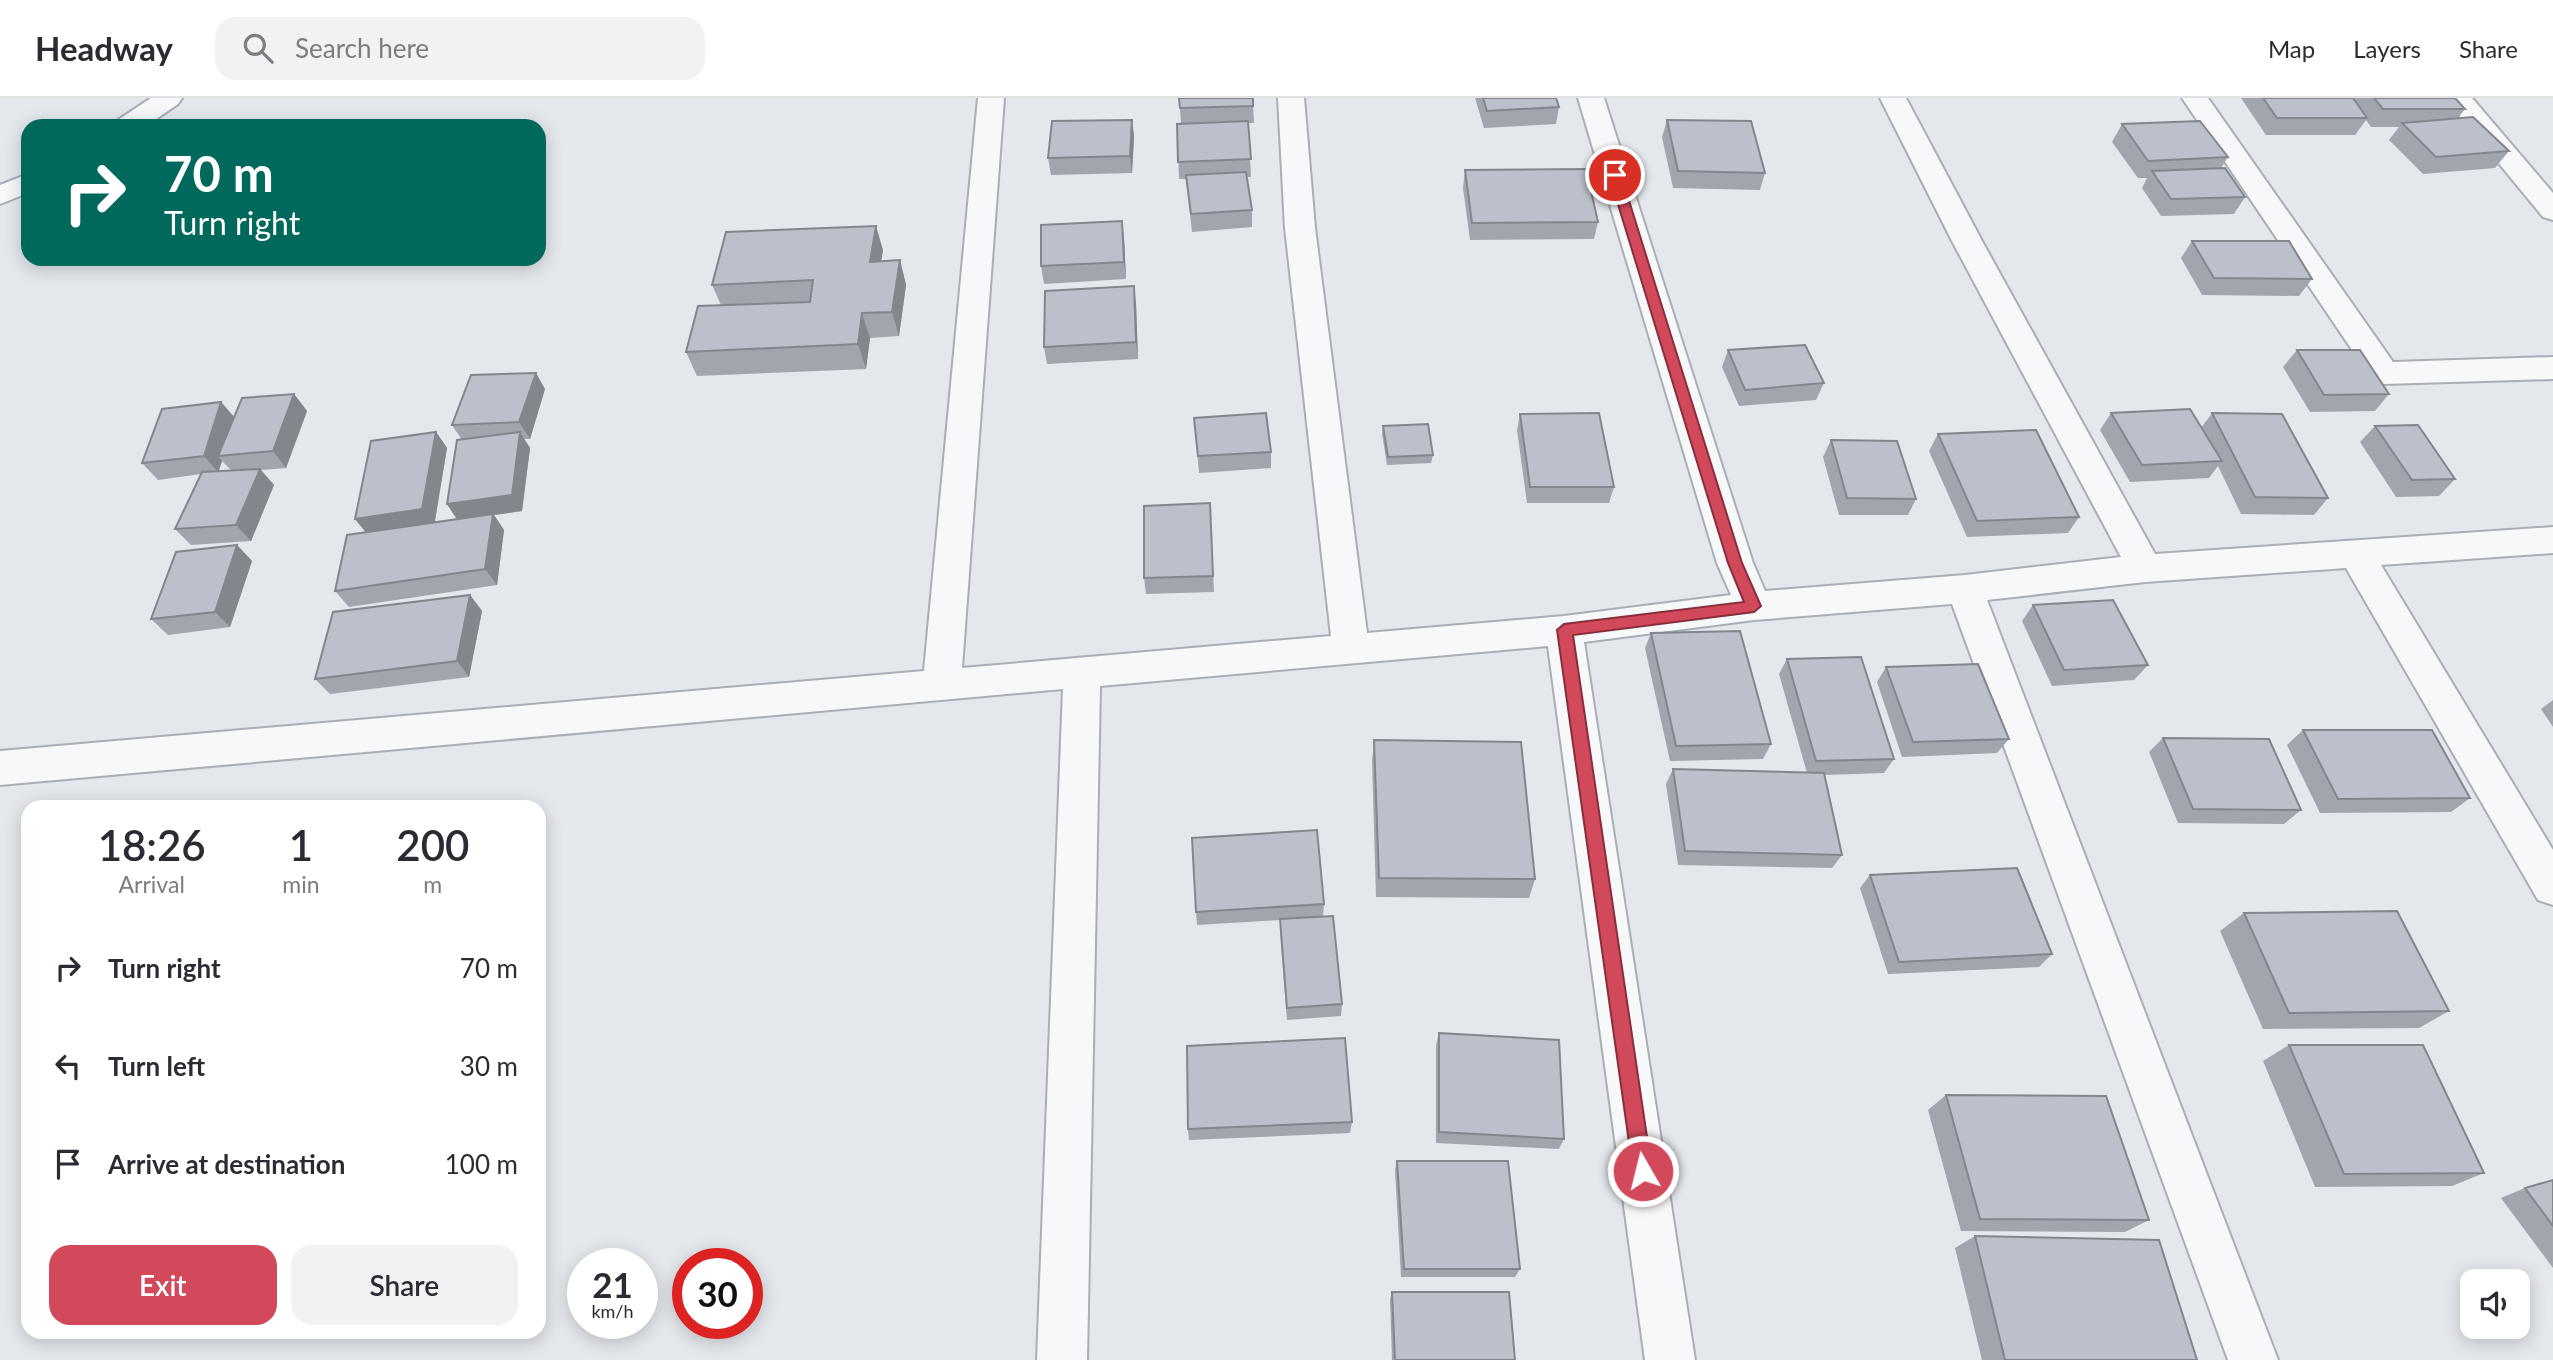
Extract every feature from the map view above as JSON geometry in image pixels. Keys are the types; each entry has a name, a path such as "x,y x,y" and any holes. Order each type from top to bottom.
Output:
{"street":[{"path":"138,119 169,98"},
{"path":"942,685 992,98"},
{"path":"1291,98 1300,228 1351,649"},
{"path":"1591,98 1735,563 1754,606"},
{"path":"1892,98 2145,568"},
{"path":"2195,98 2384,373 2553,369"},
{"path":"2458,98 2553,211"},
{"path":"0,195 21,186"},
{"path":"0,768 1564,630 1754,606 1965,589 2145,568 2553,540"},
{"path":"2356,554 2553,887"},
{"path":"1965,589 2253,1360"},
{"path":"1564,630 1670,1360"},
{"path":"1062,1360 1082,674"}],"building":[{"path":"1179,98 1253,98 1253,106 1180,108"},
{"path":"1483,98 1556,98 1559,107 1487,111"},
{"path":"2263,98 2353,98 2367,118 2277,118"},
{"path":"2374,98 2455,98 2465,109 2383,109"},
{"path":"2473,117 2509,151 2436,157 2402,123"},
{"path":"1132,120 1130,156 1048,158 1052,121"},
{"path":"1667,120 1751,121 1765,173 1678,171"},
{"path":"1248,121 1251,159 1178,162 1177,124"},
{"path":"2200,121 2228,157 2148,161 2122,124"},
{"path":"2225,168 2245,197 2171,199 2152,171"},
{"path":"1586,169 1598,222 1472,223 1465,170"},
{"path":"1246,172 1252,210 1191,214 1186,175"},
{"path":"1122,221 1124,262 1041,266 1041,225"},
{"path":"876,226 870,262 900,260 892,312 862,313 858,344 686,352 698,306 810,302 813,280 712,285 726,232"},
{"path":"2192,241 2289,241 2312,279 2214,278"},
{"path":"1134,286 1136,342 1044,347 1045,291"},
{"path":"1805,345 1824,383 1745,390 1728,350"},
{"path":"2297,350 2360,350 2389,394 2324,395"},
{"path":"536,373 519,422 452,425 471,375"},
{"path":"294,394 273,451 218,456 242,398"},
{"path":"221,402 204,456 142,463 162,409"},
{"path":"2190,409 2222,461 2142,465 2111,413"},
{"path":"1266,413 1271,452 1198,456 1194,418"},
{"path":"1599,413 1614,487 1530,487 1520,414"},
{"path":"2212,413 2282,414 2328,498 2255,497"},
{"path":"1428,424 1433,455 1388,457 1383,426"},
{"path":"2418,425 2455,479 2412,480 2375,426"},
{"path":"2036,430 2079,517 1977,521 1938,434"},
{"path":"436,432 422,509 355,519 371,441"},
{"path":"520,432 512,495 447,504 457,440"},
{"path":"1831,440 1897,441 1916,499 1847,498"},
{"path":"260,469 236,525 175,529 202,472"},
{"path":"1210,503 1213,576 1144,578 1144,506"},
{"path":"493,514 485,569 335,591 347,535"},
{"path":"237,545 215,612 151,619 176,552"},
{"path":"470,595 457,661 315,679 333,612"},
{"path":"2113,600 2148,665 2064,670 2033,605"},
{"path":"1740,631 1771,744 1676,746 1651,633"},
{"path":"1861,657 1894,759 1816,761 1787,659"},
{"path":"1978,664 2009,739 1913,742 1886,667"},
{"path":"2303,730 2432,730 2470,798 2338,799"},
{"path":"2163,738 2269,739 2301,810 2193,809"},
{"path":"1374,740 1521,742 1535,879 1379,878"},
{"path":"1673,769 1824,773 1842,855 1685,851"},
{"path":"1317,830 1324,904 1196,912 1192,838"},
{"path":"2017,868 2052,954 1899,962 1870,875"},
{"path":"2397,911 2449,1011 2289,1013 2244,913"},
{"path":"1333,916 1342,1004 1287,1008 1280,919"},
{"path":"1439,1033 1559,1040 1564,1139 1439,1132"},
{"path":"1345,1038 1352,1122 1188,1129 1187,1046"},
{"path":"2289,1045 2423,1045 2484,1173 2344,1174"},
{"path":"1946,1095 2106,1096 2149,1220 1980,1219"},
{"path":"1397,1161 1508,1161 1520,1269 1404,1269"},
{"path":"2553,1180 2553,1226 2525,1188"},
{"path":"1975,1236 2159,1240 2197,1360 2005,1360"},
{"path":"1392,1292 1509,1292 1515,1360 1395,1360"}],"route":[{"path":"1615,175 1735,563 1754,606 1564,630 1643,1171"}]}
